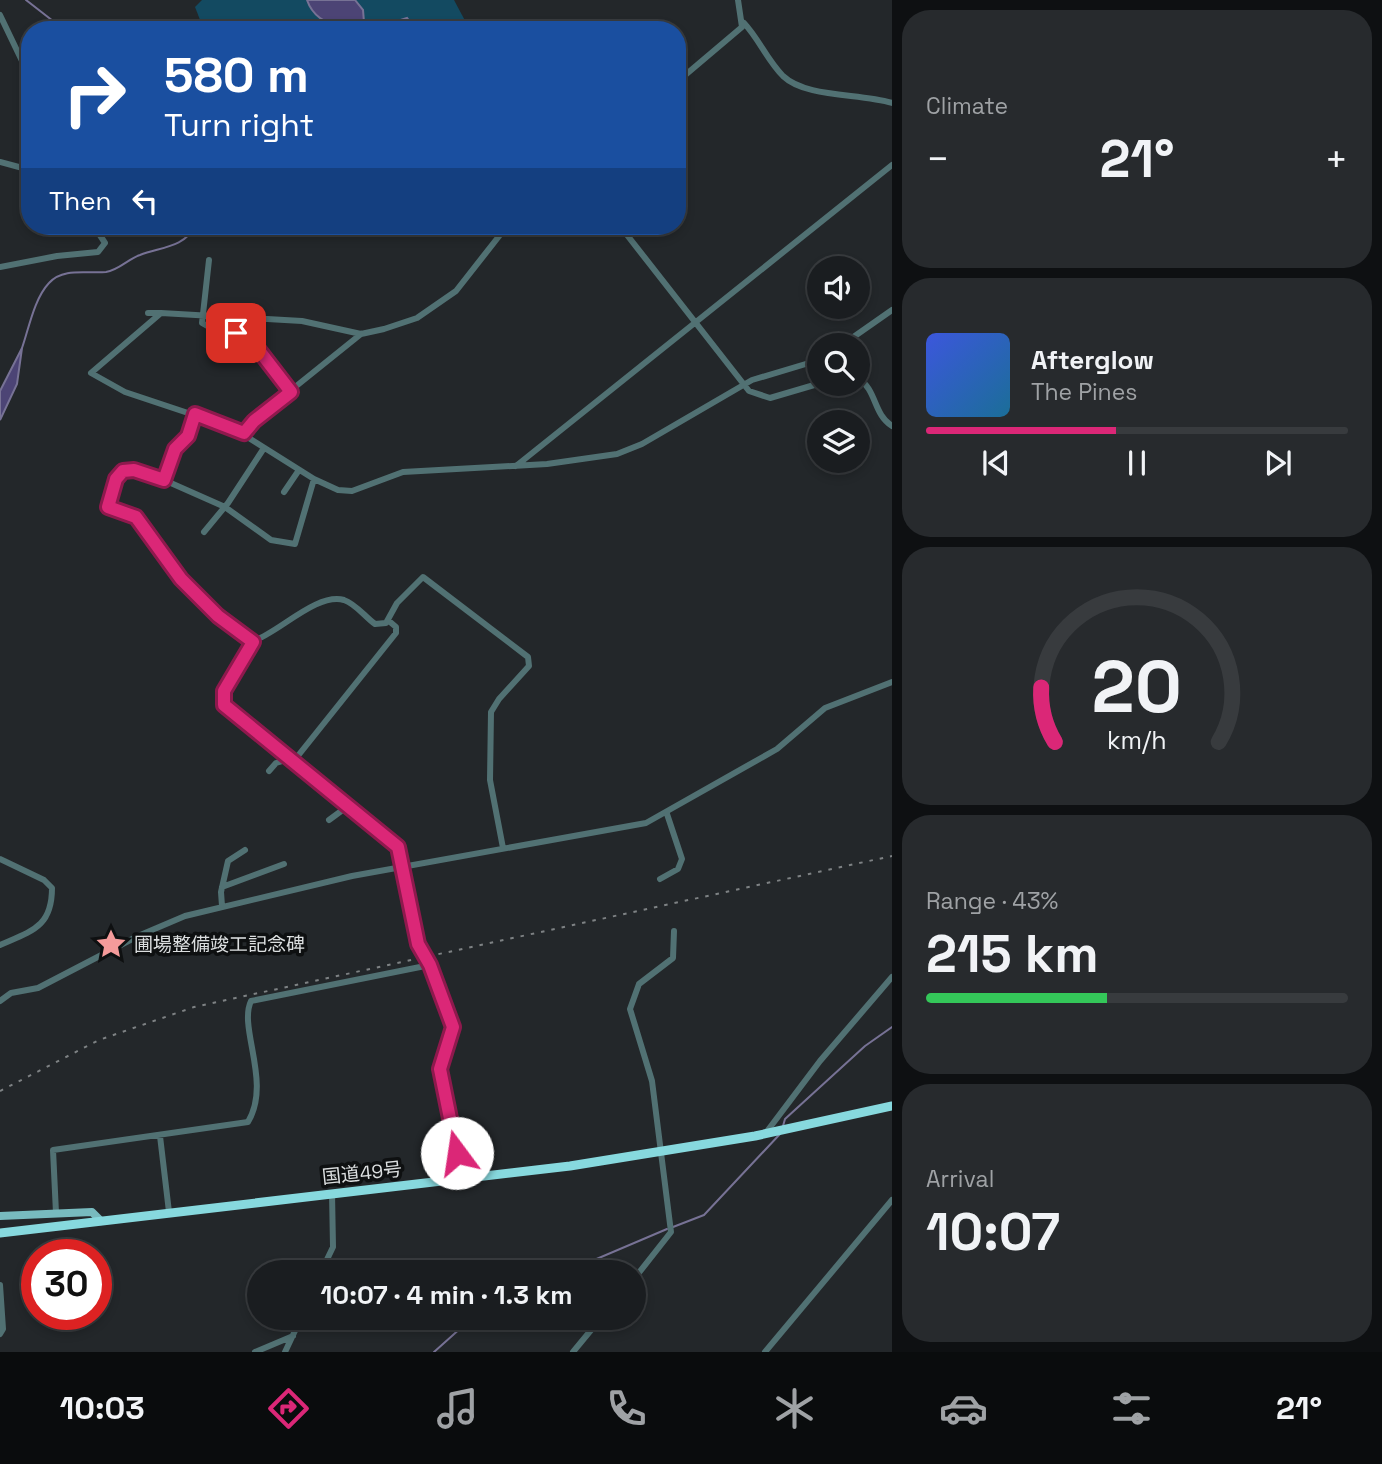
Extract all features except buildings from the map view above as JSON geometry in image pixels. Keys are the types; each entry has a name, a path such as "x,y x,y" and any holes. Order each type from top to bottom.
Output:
{"highway":[{"name":"国道49号","path":"0,1233 660,1152 765,1134 892,1106"}],"main road":[{"path":"0,1216 92,1212 101,1221"}],"street":[{"path":"738,0 744,23 782,75 794,84 826,92 870,96 892,103"},
{"path":"0,15 21,59"},
{"path":"686,75 727,42 744,23"},
{"path":"0,162 21,168"},
{"path":"515,467 892,165"},
{"path":"0,267 57,256 98,252 105,243 100,235"},
{"path":"244,433 254,421 361,334 417,318 452,295 501,235"},
{"path":"627,235 749,391 770,398 807,387"},
{"path":"209,260 202,323 209,328 244,334 291,392"},
{"path":"859,333 892,310"},
{"path":"148,313 302,321 361,334"},
{"path":"161,313 92,373 125,391 244,433 314,480 338,490 352,492 403,472 515,467 587,460 617,454 653,438 744,384 807,364"},
{"path":"244,334 261,318"},
{"path":"870,390 880,416 892,426"},
{"path":"164,480 175,449 188,436 195,414"},
{"path":"204,532 225,507 264,448"},
{"path":"253,642 218,616 181,579 136,517 108,507 116,479 123,471 134,470 164,480 225,507 271,540 296,543 314,480"},
{"path":"284,492 299,470"},
{"path":"389,621 397,603 421,578 426,577 530,659 529,666 499,699 491,712 490,780 503,848"},
{"path":"389,621 375,624 351,604 335,600 304,611 253,642 224,691 222,702 395,844 404,867 418,944 430,965 453,1027 440,1069 462,1178"},
{"path":"269,771 276,763 291,761 396,632 396,627 389,621"},
{"path":"0,1001 11,993 38,988 160,926 222,906 503,848 639,826 667,814 777,749 825,708 892,682"},
{"path":"329,820 348,806"},
{"path":"660,879 678,869 682,859 667,814"},
{"path":"222,906 222,887 228,861 245,849"},
{"path":"0,859 44,880 52,888 52,908 45,918 26,934 0,945"},
{"path":"222,887 284,864"},
{"path":"646,1264 671,1232 652,1081 630,1009 639,984 673,958 674,931"},
{"path":"55,1213 53,1150 243,1124 249,1120 256,1097 249,1016 251,1000 430,965"},
{"path":"765,1134 790,1099 892,977"},
{"path":"160,1136 169,1212"},
{"path":"327,1260 332,1251 332,1193"},
{"path":"765,1352 892,1200"},
{"path":"0,1285 3,1329 0,1334"},
{"path":"285,1352 296,1330"},
{"path":"573,1352 591,1330"},
{"path":"255,1352 293,1336"}],"shaded area":[{"path":"202,0 454,0 465,21 200,21 195,7"},
{"path":"307,0 355,0 363,10 364,21 325,21 314,12"},
{"path":"22,348 17,384 0,420 0,391"}],"waterway":[{"path":"26,0 53,21"},
{"path":"53,21 96,21"},
{"path":"22,348 39,297 55,278 68,273 111,271 136,257 178,243 188,235"},
{"path":"783,1126 785,1119 865,1046 892,1027"},
{"path":"673,1227 704,1215 780,1134"},
{"path":"594,1260 667,1229"},
{"path":"434,1352 459,1330"}],"railway":[{"path":"0,1091 99,1040 194,1007 892,856"}],"place":[{"name":"圃場整備竣工記念碑","path":"111,944"}],"route":[{"path":"236,333 244,334 251,340 283,378 291,392 254,421 244,433 195,414 188,436 173,453 164,480 134,470 123,471 116,479 108,507 136,517 181,579 226,623 253,642 224,691 224,705 398,847 418,944 430,965 453,1027 440,1069 457,1153"}]}
